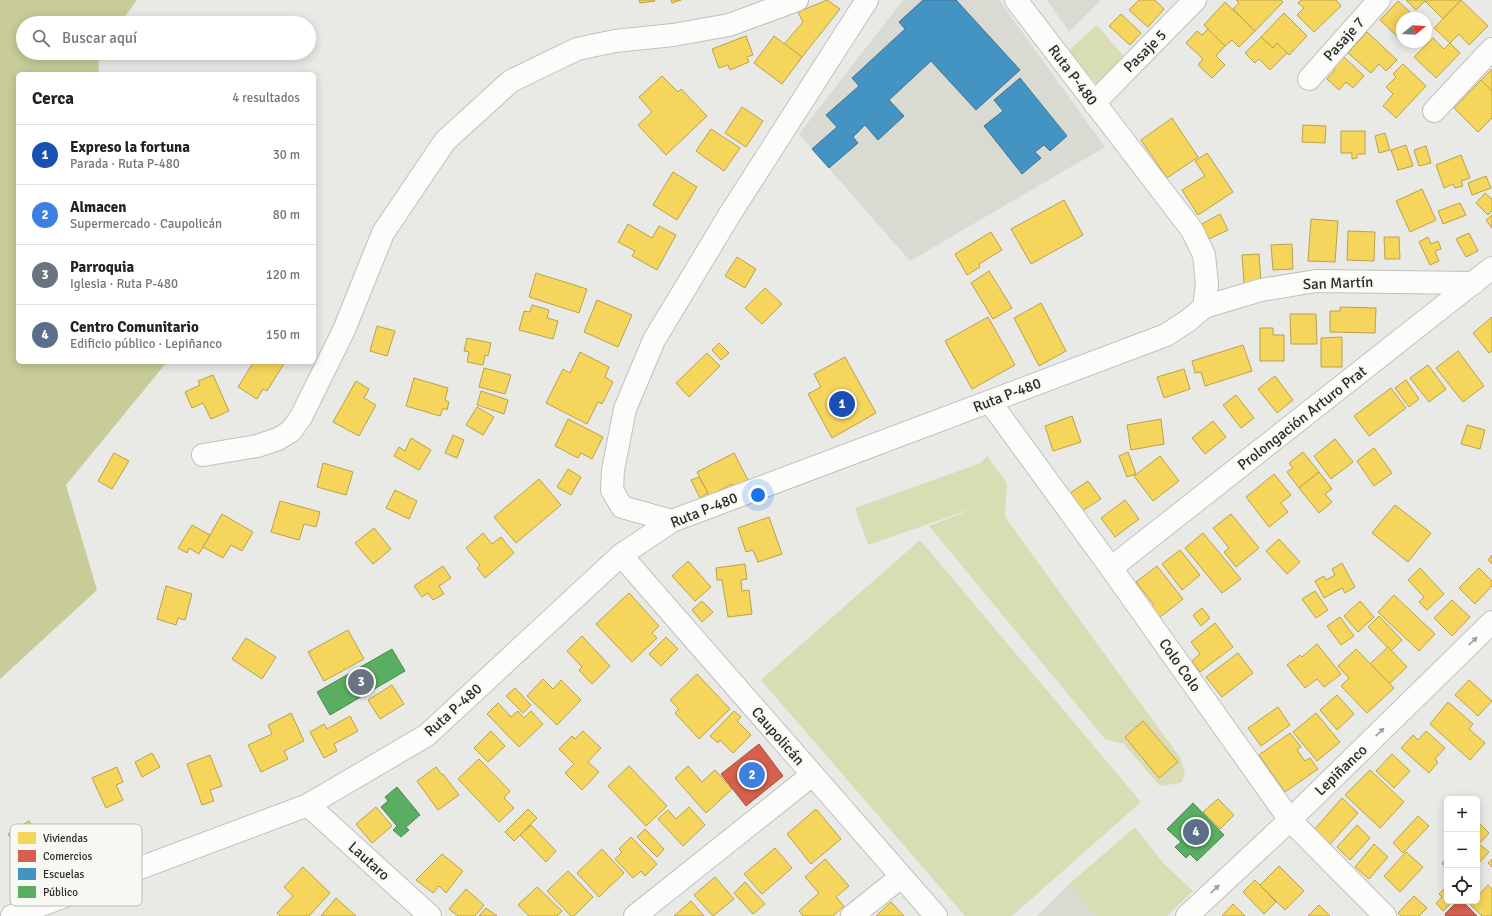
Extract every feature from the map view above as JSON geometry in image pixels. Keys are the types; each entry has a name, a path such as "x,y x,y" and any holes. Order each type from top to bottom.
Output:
{"street":[{"path":"203,455 258,446 278,439 291,432 301,417 344,330 383,233 445,141 511,81 578,49 615,41 729,25 797,0"},
{"path":"672,521 622,507 612,490 613,470 625,409 654,340 730,214 866,0"},
{"name":"Ruta P-480","path":"142,867 308,805 427,735 621,555 672,521 1166,336 1189,320 1204,307 1207,284 1204,255 1192,230 1016,0"},
{"name":"Pasaje 5","path":"1094,102 1195,0"},
{"name":"Pasaje 7","path":"1309,79 1379,0"},
{"path":"1434,111 1492,49"},
{"name":"Prolongación Arturo Prat","path":"1111,568 1492,268"},
{"name":"San Martín","path":"1204,307 1261,290 1316,281 1474,283"},
{"name":"Colo Colo","path":"990,402 1111,568 1290,820 1385,916"},
{"name":"Caupolicán","path":"621,555 936,916"},
{"name":"Lepiñanco","path":"1187,916 1290,820 1492,622"},
{"path":"635,916 812,775"},
{"name":"Lautaro","path":"308,805 430,916"},
{"path":"852,916 901,877"},
{"name":"Ruta P-480","path":"12,916 39,906"}],"shaded area":[{"path":"903,0 999,0 1105,147 910,261 799,134"},
{"path":"1047,0 1101,0 1069,32"},
{"path":"1068,885 1097,916 1037,916"}],"green space":[{"path":"0,0 137,0 125,16 16,16 16,60 98,60 99,72 16,72 16,364 165,364 66,485 97,590 0,679"},
{"path":"1097,25 1130,64 1101,89 1068,51"},
{"path":"987,456 1007,483 1005,517 1181,759 1185,774 1181,783 1160,786 1124,744 1105,739 929,526 980,506 868,545 855,508 981,463"},
{"path":"920,540 1141,802 1012,916 965,916 761,680"},
{"path":"1135,827 1164,864 1193,891 1167,916 1097,916 1068,885"}],"building: Viviendas":[{"path":"639,0 654,0 655,1 640,3"},
{"path":"671,0 681,0 672,3"},
{"path":"827,0 840,9 802,57 784,44 803,22 798,12"},
{"path":"1139,0 1155,0 1164,9 1148,27 1129,10"},
{"path":"1236,0 1281,0 1283,2 1255,31 1233,9 1239,3"},
{"path":"1301,0 1336,0 1341,6 1314,32 1297,15 1304,8 1298,3"},
{"path":"1406,0 1461,0 1443,19 1425,1 1416,10"},
{"path":"1461,0 1488,26 1469,45 1459,34 1450,43 1434,28"},
{"path":"1398,1 1410,12 1396,12 1396,35 1380,20"},
{"path":"1225,2 1255,31 1239,47 1232,40 1225,46 1204,25"},
{"path":"1284,13 1307,36 1289,55 1277,43 1273,48 1261,37"},
{"path":"1121,14 1141,33 1130,45 1109,26"},
{"path":"1208,29 1225,46 1216,56 1225,65 1212,78 1198,65 1203,59 1186,43 1197,31 1202,35"},
{"path":"1367,32 1397,60 1386,71 1379,64 1371,73 1348,53"},
{"path":"746,36 753,55 747,57 749,62 730,70 728,65 719,68 712,49"},
{"path":"774,36 802,57 782,84 754,63"},
{"path":"1261,37 1273,48 1277,43 1287,53 1270,70 1259,59 1255,63 1245,53"},
{"path":"1433,38 1444,49 1450,43 1460,53 1436,78 1414,57 1423,48 1432,48"},
{"path":"1342,55 1364,76 1353,88 1346,82 1339,90 1327,79 1335,70 1331,67"},
{"path":"1403,64 1426,86 1396,118 1383,106 1393,94 1386,87 1396,77 1393,74"},
{"path":"1492,69 1492,91 1481,80"},
{"path":"662,76 678,92 681,89 707,116 666,155 638,125 652,112 639,97"},
{"path":"1481,80 1492,91 1492,118 1478,132 1454,108"},
{"path":"742,107 763,121 746,147 725,133"},
{"path":"1172,118 1198,157 1167,178 1141,140"},
{"path":"1303,125 1326,126 1325,143 1302,142"},
{"path":"711,129 740,148 724,171 696,151"},
{"path":"1341,131 1365,131 1365,154 1357,154 1357,158 1352,159 1352,153 1341,153"},
{"path":"1385,133 1390,150 1379,153 1375,136"},
{"path":"1406,145 1413,166 1398,170 1391,150"},
{"path":"1426,146 1431,163 1419,166 1414,150"},
{"path":"1207,153 1233,192 1198,215 1182,190 1205,176 1195,161"},
{"path":"1461,155 1470,178 1461,181 1463,186 1455,188 1453,184 1444,188 1436,165"},
{"path":"673,172 697,187 677,220 653,205"},
{"path":"1486,176 1491,188 1472,195 1468,183"},
{"path":"1422,189 1436,220 1410,232 1396,201"},
{"path":"1485,193 1492,199 1492,211 1488,215 1476,203"},
{"path":"1064,200 1083,235 1031,264 1011,229"},
{"path":"1460,203 1466,215 1443,224 1438,211"},
{"path":"1220,214 1228,230 1209,239 1202,224"},
{"path":"1492,215 1492,228 1486,220"},
{"path":"1311,219 1338,221 1335,262 1308,261"},
{"path":"628,224 652,238 659,226 676,235 657,270 632,256 635,251 618,242"},
{"path":"1348,231 1375,232 1374,261 1347,260"},
{"path":"991,232 1002,250 979,264 980,267 967,275 955,254"},
{"path":"1469,233 1478,251 1466,257 1456,239"},
{"path":"1384,237 1399,237 1400,259 1385,259"},
{"path":"1428,237 1431,244 1438,241 1441,249 1435,251 1439,261 1430,265 1419,242"},
{"path":"1292,244 1293,269 1273,270 1271,245"},
{"path":"1259,254 1261,282 1244,283 1242,255"},
{"path":"737,257 756,269 745,288 725,276"},
{"path":"989,271 1012,308 993,319 971,283"},
{"path":"536,273 587,289 579,313 529,297"},
{"path":"765,288 782,304 762,324 745,308"},
{"path":"597,300 632,315 618,347 584,332"},
{"path":"1041,303 1066,351 1039,366 1014,318"},
{"path":"532,305 549,310 547,318 558,321 553,339 519,330 524,311 530,312"},
{"path":"1340,307 1376,308 1375,333 1330,332 1330,311 1340,311"},
{"path":"1290,314 1316,314 1317,344 1291,344"},
{"path":"988,317 1015,365 972,389 945,341"},
{"path":"1492,317 1492,351 1489,353 1473,333"},
{"path":"377,326 395,331 387,356 370,351"},
{"path":"1260,328 1273,328 1273,335 1284,335 1284,361 1260,361"},
{"path":"1342,337 1342,367 1321,367 1321,338"},
{"path":"467,338 491,343 488,356 485,355 483,365 467,362 469,352 464,351"},
{"path":"719,343 729,353 721,360 712,350"},
{"path":"1243,345 1252,371 1205,386 1201,372 1195,373 1192,361"},
{"path":"1458,351 1484,386 1463,402 1436,368"},
{"path":"580,352 609,367 605,377 613,382 602,404 598,402 587,424 546,403 563,369 570,373"},
{"path":"707,353 720,366 689,397 676,383"},
{"path":"845,357 876,413 832,438 808,394 821,387 814,374"},
{"path":"252,364 284,364 267,391 263,389 257,399 238,387"},
{"path":"1428,365 1446,389 1429,402 1410,378"},
{"path":"484,368 511,375 505,394 479,387"},
{"path":"1184,369 1190,389 1164,398 1157,377"},
{"path":"213,375 229,411 211,419 203,403 192,408 185,392 200,385 198,381"},
{"path":"1275,376 1293,400 1277,413 1258,389"},
{"path":"414,378 448,388 445,400 449,402 447,410 443,408 440,416 406,406"},
{"path":"1406,380 1419,399 1409,407 1395,388"},
{"path":"356,381 369,389 364,398 376,405 359,436 333,422"},
{"path":"1391,388 1406,408 1369,436 1354,416"},
{"path":"481,391 508,400 504,414 477,405"},
{"path":"1236,395 1254,418 1241,428 1223,405"},
{"path":"477,407 494,417 483,435 466,425"},
{"path":"1072,416 1081,442 1053,451 1045,426"},
{"path":"568,419 603,437 592,459 581,453 578,458 555,446"},
{"path":"1161,419 1164,444 1131,450 1127,425"},
{"path":"1213,421 1226,437 1205,454 1192,438"},
{"path":"1467,425 1485,430 1480,449 1461,444"},
{"path":"453,435 464,440 457,458 445,453"},
{"path":"411,438 431,450 419,470 394,456 399,447 405,451"},
{"path":"1335,439 1353,462 1331,479 1314,456"},
{"path":"1374,448 1392,473 1374,486 1357,461"},
{"path":"1128,452 1136,474 1127,477 1119,456"},
{"path":"1303,452 1319,472 1299,488 1287,472 1293,468 1289,463"},
{"path":"114,453 129,461 112,489 98,481"},
{"path":"734,453 748,480 733,488 732,484 709,496 697,472"},
{"path":"1160,456 1179,481 1153,501 1134,476"},
{"path":"323,463 353,472 346,495 317,487"},
{"path":"568,469 581,477 571,495 557,487"},
{"path":"1319,472 1332,489 1325,494 1332,502 1319,513 1299,488"},
{"path":"1274,474 1291,495 1281,503 1288,512 1269,527 1246,497"},
{"path":"699,477 708,493 700,498 691,480"},
{"path":"539,479 561,505 516,543 494,517"},
{"path":"1088,481 1101,499 1082,511 1070,493"},
{"path":"395,490 417,501 409,519 386,508"},
{"path":"1125,500 1139,519 1115,537 1101,518"},
{"path":"280,501 320,512 316,527 304,524 299,540 271,532"},
{"path":"1395,505 1431,533 1408,562 1372,533"},
{"path":"222,514 253,532 242,551 231,545 223,558 203,547"},
{"path":"1231,514 1259,548 1236,567 1224,552 1229,548 1213,528"},
{"path":"769,517 782,554 758,562 753,550 746,552 738,528"},
{"path":"192,525 210,535 199,554 189,548 187,553 178,548"},
{"path":"374,528 391,549 373,564 355,543"},
{"path":"483,533 492,544 501,537 514,553 485,578 477,568 480,565 466,548"},
{"path":"1203,533 1241,579 1222,593 1185,548"},
{"path":"1279,539 1300,562 1287,574 1266,551"},
{"path":"1180,550 1200,575 1182,590 1162,564"},
{"path":"1492,555 1492,564 1488,560"},
{"path":"688,561 711,587 695,601 672,576"},
{"path":"1342,563 1355,587 1345,593 1342,588 1324,598 1315,581 1324,576 1326,580 1335,575 1332,569"},
{"path":"745,564 747,579 741,580 742,591 749,590 752,614 728,617 722,580 717,580 716,568"},
{"path":"443,566 451,578 439,586 444,594 433,600 428,593 422,597 414,586"},
{"path":"1157,566 1183,599 1159,618 1151,607 1154,605 1136,582"},
{"path":"1420,568 1444,594 1427,610 1419,602 1424,597 1408,580"},
{"path":"1479,568 1492,581 1492,586 1475,604 1459,588"},
{"path":"166,586 192,594 185,620 178,618 176,625 157,619"},
{"path":"1315,591 1328,610 1316,618 1302,599"},
{"path":"629,593 659,626 652,633 657,638 632,662 596,624"},
{"path":"1394,595 1435,634 1419,651 1378,612"},
{"path":"1452,600 1470,617 1452,636 1434,618"},
{"path":"702,601 713,612 702,622 692,610"},
{"path":"1360,601 1374,617 1358,632 1344,616"},
{"path":"1202,608 1210,618 1201,626 1193,615"},
{"path":"1379,616 1402,640 1391,651 1368,627"},
{"path":"1340,617 1354,636 1341,645 1327,626"},
{"path":"1215,623 1233,647 1200,672 1192,661 1200,654 1191,642"},
{"path":"348,630 364,659 324,681 308,652"},
{"path":"582,636 610,666 592,684 579,670 582,667 567,651"},
{"path":"666,637 678,649 661,666 649,654"},
{"path":"246,638 276,657 262,679 232,659"},
{"path":"1317,644 1341,674 1324,687 1317,679 1305,688 1287,665 1300,655 1302,657"},
{"path":"1388,647 1407,667 1389,684 1370,664"},
{"path":"1356,649 1394,688 1367,713 1341,686 1349,678 1338,666"},
{"path":"1238,653 1253,673 1222,697 1206,677"},
{"path":"697,674 730,709 699,739 675,713 679,709 670,700"},
{"path":"543,679 553,689 561,680 581,700 557,725 527,696"},
{"path":"1469,680 1492,701 1478,716 1455,695"},
{"path":"392,685 404,704 380,719 368,700"},
{"path":"515,688 531,705 523,713 506,696"},
{"path":"1337,695 1354,714 1337,730 1320,710"},
{"path":"1448,702 1473,724 1469,729 1485,743 1470,760 1430,724"},
{"path":"498,703 511,717 518,711 524,718 531,711 543,724 519,747 487,714"},
{"path":"1278,707 1290,725 1261,746 1248,728"},
{"path":"734,711 741,717 737,721 751,735 733,753 720,740 718,743 710,736"},
{"path":"291,713 304,741 284,751 288,759 261,772 248,745 272,734 268,725"},
{"path":"1316,713 1340,742 1317,761 1293,732"},
{"path":"350,716 358,731 334,744 337,751 324,758 310,732 324,724 327,729"},
{"path":"1143,721 1178,762 1159,778 1125,737"},
{"path":"491,731 505,746 488,762 474,748"},
{"path":"583,731 601,748 588,762 599,772 582,790 565,773 574,764 559,749 572,736 575,739"},
{"path":"1426,731 1445,748 1435,759 1438,762 1429,773 1401,748 1413,735 1418,740"},
{"path":"1290,733 1301,747 1297,750 1305,761 1310,758 1318,769 1285,792 1259,755"},
{"path":"152,753 160,767 142,777 135,762"},
{"path":"1392,754 1410,771 1394,788 1376,771"},
{"path":"210,755 222,786 210,790 214,801 202,805 187,764"},
{"path":"479,759 510,791 504,798 514,808 499,822 458,779"},
{"path":"629,766 667,806 646,826 608,786"},
{"path":"688,766 702,782 715,770 732,789 706,813 675,778"},
{"path":"117,767 123,782 116,785 123,800 106,808 92,778"},
{"path":"436,767 459,795 438,810 417,781"},
{"path":"1370,770 1404,802 1380,828 1345,795"},
{"path":"1342,798 1358,813 1330,844 1314,830"},
{"path":"1218,799 1234,815 1220,829 1203,812"},
{"path":"376,807 392,826 372,843 356,824"},
{"path":"689,807 705,825 683,846 658,819 668,810 676,819"},
{"path":"528,809 537,818 514,841 505,832"},
{"path":"816,809 841,839 811,864 787,834"},
{"path":"1418,816 1429,826 1403,853 1393,843"},
{"path":"29,821 31,824 24,824"},
{"path":"1480,824 1489,833 1480,843"},
{"path":"531,825 556,851 546,862 520,835"},
{"path":"1357,825 1370,838 1350,860 1337,847"},
{"path":"645,829 664,849 657,857 637,837"},
{"path":"631,837 657,864 645,876 641,871 633,878 615,859 622,852 619,849"},
{"path":"1374,844 1388,857 1369,879 1355,867"},
{"path":"1480,845 1489,852 1480,862"},
{"path":"775,848 792,868 762,894 744,874"},
{"path":"602,849 624,873 599,897 577,873"},
{"path":"1406,852 1423,867 1400,892 1384,876"},
{"path":"442,854 463,871 446,893 439,886 433,893 416,880"},
{"path":"825,859 849,886 836,897 844,906 833,916 803,916 799,911 819,893 805,877"},
{"path":"1492,859 1492,867 1488,863"},
{"path":"1279,866 1304,891 1285,910 1260,885"},
{"path":"303,867 330,893 309,916 280,916 277,913 293,896 284,887"},
{"path":"568,871 593,897 574,916 571,916 547,891"},
{"path":"715,877 734,899 713,916 694,895"},
{"path":"1255,880 1276,902 1264,914 1243,892"},
{"path":"745,882 765,904 753,914 734,893"},
{"path":"1488,885 1492,889 1492,916 1482,916 1470,904 1480,904 1480,894"},
{"path":"537,887 562,911 557,916 529,916 518,905"},
{"path":"466,889 484,905 475,916 458,916 449,909"},
{"path":"1444,889 1444,904 1450,904 1443,911 1436,903 1442,897 1439,894"},
{"path":"1414,896 1427,908 1419,916 1401,916 1398,913"},
{"path":"336,898 356,916 321,916"},
{"path":"691,901 704,916 674,916"},
{"path":"891,902 904,916 876,916"},
{"path":"1233,904 1245,916 1222,916"},
{"path":"1319,905 1330,916 1308,916"},
{"path":"486,908 497,916 479,916"}],"building: Comercios":[{"path":"759,744 783,776 746,806 721,774"},
{"path":"1455,904 1465,904 1477,916 1446,916 1445,914"}],"building: Escuelas":[{"path":"923,0 956,0 1020,70 976,110 931,61 889,100 904,116 878,140 865,125 853,137 858,143 829,168 812,149 837,127 826,115 859,86 852,78 905,29 899,22"},
{"path":"1020,78 1067,136 1050,151 1044,145 1035,152 1041,158 1022,174 984,126 1003,111 994,100"}],"building: Público":[{"path":"392,649 405,671 330,715 317,692"},
{"path":"397,787 420,815 406,827 409,830 401,837 393,830 397,826 381,807 388,801 385,797"},
{"path":"1193,803 1224,835 1197,861 1190,854 1186,858 1175,847 1181,842 1167,829"}],"place":[{"name":"Expreso la fortuna","path":"842,404"},
{"name":"Parroquia","path":"361,682"},
{"name":"Almacen","path":"752,775"},
{"name":"Centro Comunitario","path":"1196,832"}]}
